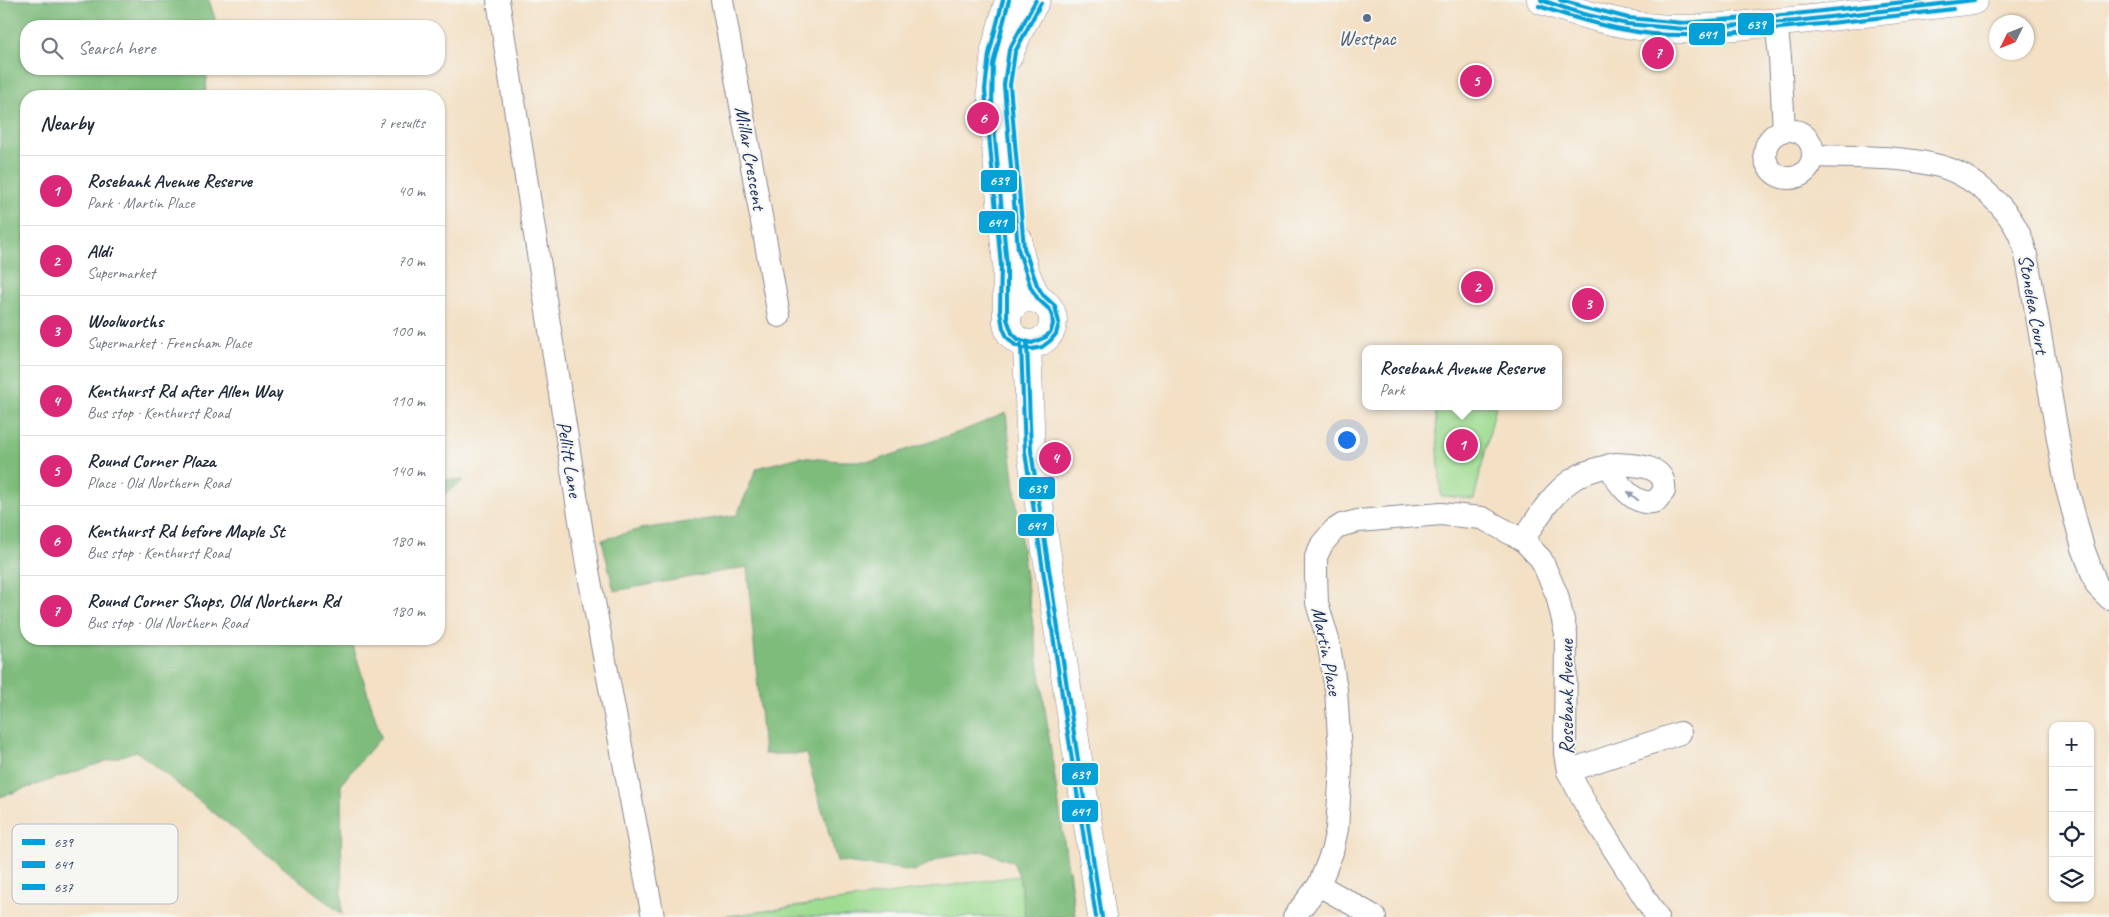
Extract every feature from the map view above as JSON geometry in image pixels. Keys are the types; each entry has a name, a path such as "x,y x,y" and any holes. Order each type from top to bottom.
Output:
{"main road":[{"path":"1008,0 995,50 991,92 1007,267 1008,327 1012,335 1019,341 1027,344 1041,341 1050,332 1052,314 1049,308 1038,300 1026,275 1018,250 1004,85 1010,50 1035,0 1022,0"},
{"path":"1541,0 1608,19 1654,28 1695,29 1838,17 1974,0"},
{"path":"1008,319 1015,303 1023,299 1038,300"},
{"path":"1027,344 1031,451 1102,917"}],"street":[{"name":"Pellitt Lane","path":"498,0 587,565 653,917"},
{"name":"Millar Crescent","path":"722,0 780,316"},
{"path":"1776,22 1784,130"},
{"path":"1791,129 1805,135 1810,141 1813,156 1812,163 1802,175 1786,178 1772,172 1764,158 1766,143 1777,132 1784,130 1791,129"},
{"name":"Stonelea Court","path":"1813,156 1883,158 1936,165 1960,174 1991,195 2013,221 2023,243 2029,270 2066,485 2083,548 2097,586 2109,598"},
{"path":"1523,540 1554,496 1572,480 1610,465"},
{"name":"Martin Place","path":"1294,917 1319,885 1332,852 1337,829 1341,768 1336,690 1328,640 1317,603 1316,557 1322,544 1334,530 1342,525 1358,522 1441,514 1482,518"},
{"name":"Rosebank Avenue","path":"1482,518 1523,540 1541,559 1557,595 1566,633 1565,753 1568,771 1586,805 1646,896 1657,917"},
{"path":"1568,771 1680,733"},
{"path":"1319,885 1375,917"}],"green space":[{"path":"0,0 209,0 215,20 20,20 20,75 207,75 206,90 20,90 20,645 353,645 381,737 341,784 342,914 136,751 0,797"},
{"path":"1435,410 1495,410 1474,499 1441,496"},
{"path":"1006,413 1023,556 1075,917 1025,917 1019,876 1013,862 982,851 940,858 915,871 837,861 806,754 764,754 747,567 614,591 602,540 640,529 737,515 757,468 800,457 839,461 874,461 962,431"},
{"path":"445,479 464,480 445,494"},
{"path":"1069,869 1075,917 721,917"}],"transit line":[{"name":"641","path":"1003,0 989,54 985,90 1001,266 1000,311 1003,328 1007,337 1015,345 1032,349 1042,347 1050,341 1056,334 1059,323 1055,306 1043,295 1037,285 1024,248 1010,85 1015,52 1041,3"},
{"name":"639","path":"1009,0 993,64 992,106 1007,266 1007,319 1012,333 1018,339 1032,343 1046,337 1051,331 1053,324 1050,310 1038,299 1031,288 1018,249 1004,85 1009,50 1036,0"},
{"name":"639","path":"1541,0 1583,14 1627,24 1684,29 1796,21 1974,0"},
{"name":"637","path":"1560,0 1628,18 1684,23 1795,14 1922,0"},
{"name":"641","path":"1539,6 1581,20 1610,27 1653,34 1680,35 1760,30 1953,9"},
{"name":"641","path":"1021,344 1025,452 1096,917"},
{"name":"639","path":"1027,344 1031,451 1102,917"}],"place":[{"name":"Westpac","path":"1367,18"},
{"name":"Round Corner Shops, Old Northern Rd","path":"1658,53"},
{"name":"Round Corner Plaza","path":"1476,81"},
{"name":"Kenthurst Rd before Maple St","path":"983,118"},
{"name":"Aldi","path":"1477,287"},
{"name":"Woolworths","path":"1588,304"},
{"name":"Rosebank Avenue Reserve","path":"1462,445"},
{"name":"Kenthurst Rd after Allen Way","path":"1055,458"}]}
